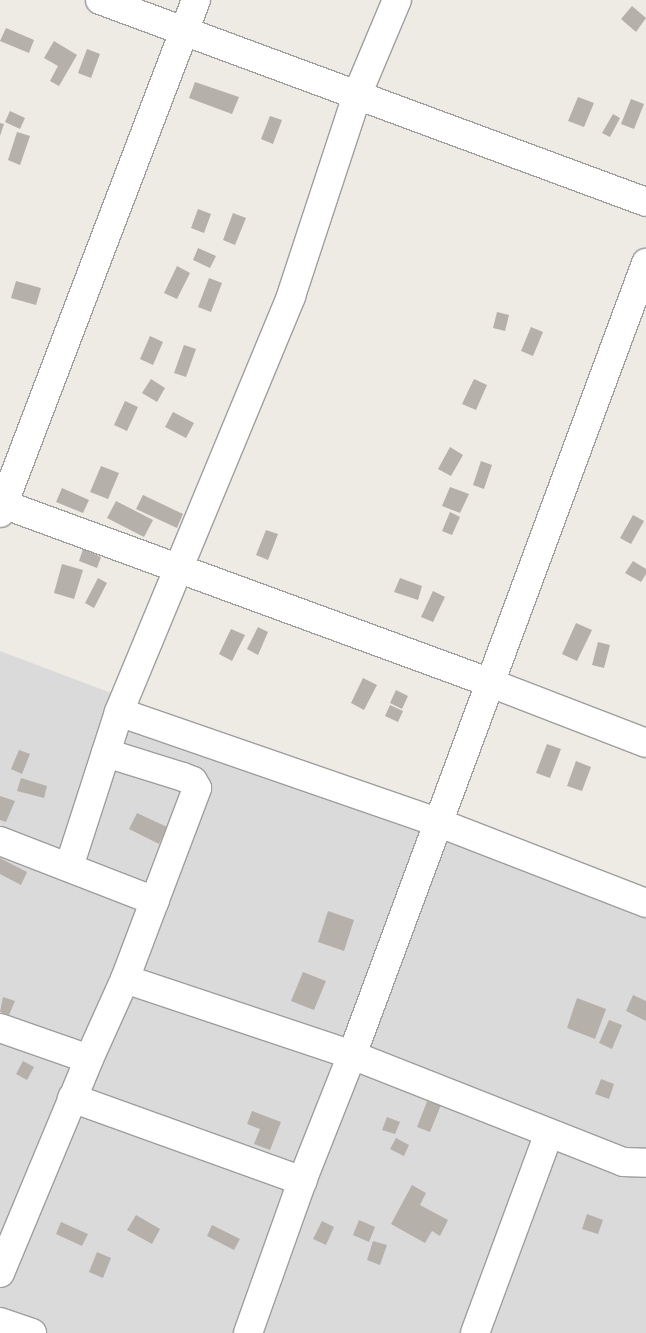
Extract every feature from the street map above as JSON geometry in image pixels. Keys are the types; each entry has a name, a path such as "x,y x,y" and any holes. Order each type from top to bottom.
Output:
{"street":[{"path":"100,0 646,202"},
{"path":"196,0 1,507 178,568 488,682 646,743"},
{"path":"69,867 119,712 290,296 357,95 397,0"},
{"path":"248,1333 302,1181 352,1055 488,682 646,263"},
{"path":"119,712 437,822 646,903"},
{"path":"0,1273 88,1059 125,979 197,788 194,781 106,753"},
{"path":"0,841 156,901"},
{"path":"125,979 352,1055 623,1162 646,1163"},
{"path":"0,1028 88,1059"},
{"path":"72,1098 302,1181"},
{"path":"475,1333 549,1133"},
{"path":"0,1322 32,1333"}],"shaded area":[{"path":"0,651 646,895 646,1333 0,1333"}],"building":[{"path":"632,6 646,18 636,32 621,19"},
{"path":"6,28 34,40 29,53 0,41"},
{"path":"54,41 77,55 59,86 50,81 58,66 44,58"},
{"path":"87,49 100,54 91,78 78,73"},
{"path":"195,82 239,97 232,114 189,98"},
{"path":"578,97 594,103 584,127 568,121"},
{"path":"631,99 644,104 634,129 621,124"},
{"path":"10,111 25,118 20,129 5,122"},
{"path":"613,114 620,118 610,137 602,133"},
{"path":"270,116 282,120 273,144 261,139"},
{"path":"0,123 4,124 0,136"},
{"path":"17,132 30,136 20,165 8,160"},
{"path":"198,209 211,214 204,233 191,228"},
{"path":"233,213 246,218 235,245 223,240"},
{"path":"198,248 216,256 210,268 193,260"},
{"path":"177,266 190,273 177,299 164,293"},
{"path":"209,278 222,283 211,312 198,307"},
{"path":"16,281 41,288 36,305 11,298"},
{"path":"497,312 509,315 505,331 493,328"},
{"path":"531,327 543,332 533,356 521,351"},
{"path":"150,336 163,342 153,365 140,359"},
{"path":"184,345 196,349 186,377 174,373"},
{"path":"151,379 165,388 157,402 142,393"},
{"path":"474,379 487,385 476,410 462,404"},
{"path":"125,401 138,407 127,431 114,425"},
{"path":"173,412 194,423 186,438 165,427"},
{"path":"450,447 463,455 451,476 438,469"},
{"path":"481,461 492,465 484,489 473,485"},
{"path":"101,466 119,473 108,499 90,492"},
{"path":"450,487 469,494 460,513 442,506"},
{"path":"62,488 89,500 83,513 56,502"},
{"path":"143,495 183,514 177,528 136,509"},
{"path":"116,501 153,520 144,537 107,518"},
{"path":"450,512 460,517 452,535 442,531"},
{"path":"633,515 644,521 631,544 620,538"},
{"path":"266,530 278,534 268,560 256,555"},
{"path":"83,549 101,557 97,568 79,561"},
{"path":"633,561 646,569 646,574 641,582 625,573"},
{"path":"62,564 83,570 74,599 54,593"},
{"path":"98,578 107,583 94,608 85,603"},
{"path":"400,578 422,586 418,600 394,592"},
{"path":"433,591 445,597 433,622 421,617"},
{"path":"576,623 592,630 577,661 562,654"},
{"path":"258,627 268,632 258,655 247,649"},
{"path":"231,629 245,635 232,661 219,654"},
{"path":"598,642 610,645 604,668 592,665"},
{"path":"363,678 377,685 364,710 351,703"},
{"path":"396,690 408,696 402,709 390,703"},
{"path":"390,705 403,711 398,722 385,716"},
{"path":"547,744 561,749 550,778 536,773"},
{"path":"19,750 30,754 22,774 11,769"},
{"path":"576,761 591,767 582,791 567,786"},
{"path":"21,778 47,786 44,798 17,791"},
{"path":"0,796 15,801 6,822 0,820"},
{"path":"137,813 167,827 159,844 129,829"},
{"path":"0,858 27,872 21,885 0,874"},
{"path":"328,911 354,920 344,951 318,942"},
{"path":"303,972 326,981 314,1010 291,1001"},
{"path":"633,995 646,1001 646,1021 626,1011"},
{"path":"3,997 15,1001 9,1015 0,1012"},
{"path":"577,998 606,1009 595,1039 567,1028"},
{"path":"609,1020 622,1025 612,1049 599,1043"},
{"path":"23,1061 34,1067 27,1080 16,1074"},
{"path":"601,1079 614,1084 609,1099 595,1094"},
{"path":"430,1094 443,1100 430,1132 417,1127"},
{"path":"252,1111 281,1122 270,1150 254,1144 260,1129 247,1124"},
{"path":"387,1117 400,1122 395,1134 382,1130"},
{"path":"396,1138 409,1145 404,1156 390,1149"},
{"path":"412,1185 426,1193 420,1205 448,1220 440,1236 432,1231 425,1243 391,1224"},
{"path":"587,1214 603,1220 598,1234 582,1229"},
{"path":"136,1215 160,1229 152,1244 127,1230"},
{"path":"359,1220 375,1227 369,1242 353,1235"},
{"path":"322,1221 334,1227 326,1245 313,1239"},
{"path":"61,1222 88,1234 82,1246 56,1234"},
{"path":"212,1225 240,1239 234,1250 207,1236"},
{"path":"373,1241 387,1245 380,1265 367,1260"},
{"path":"97,1252 111,1258 103,1278 89,1272"}]}
